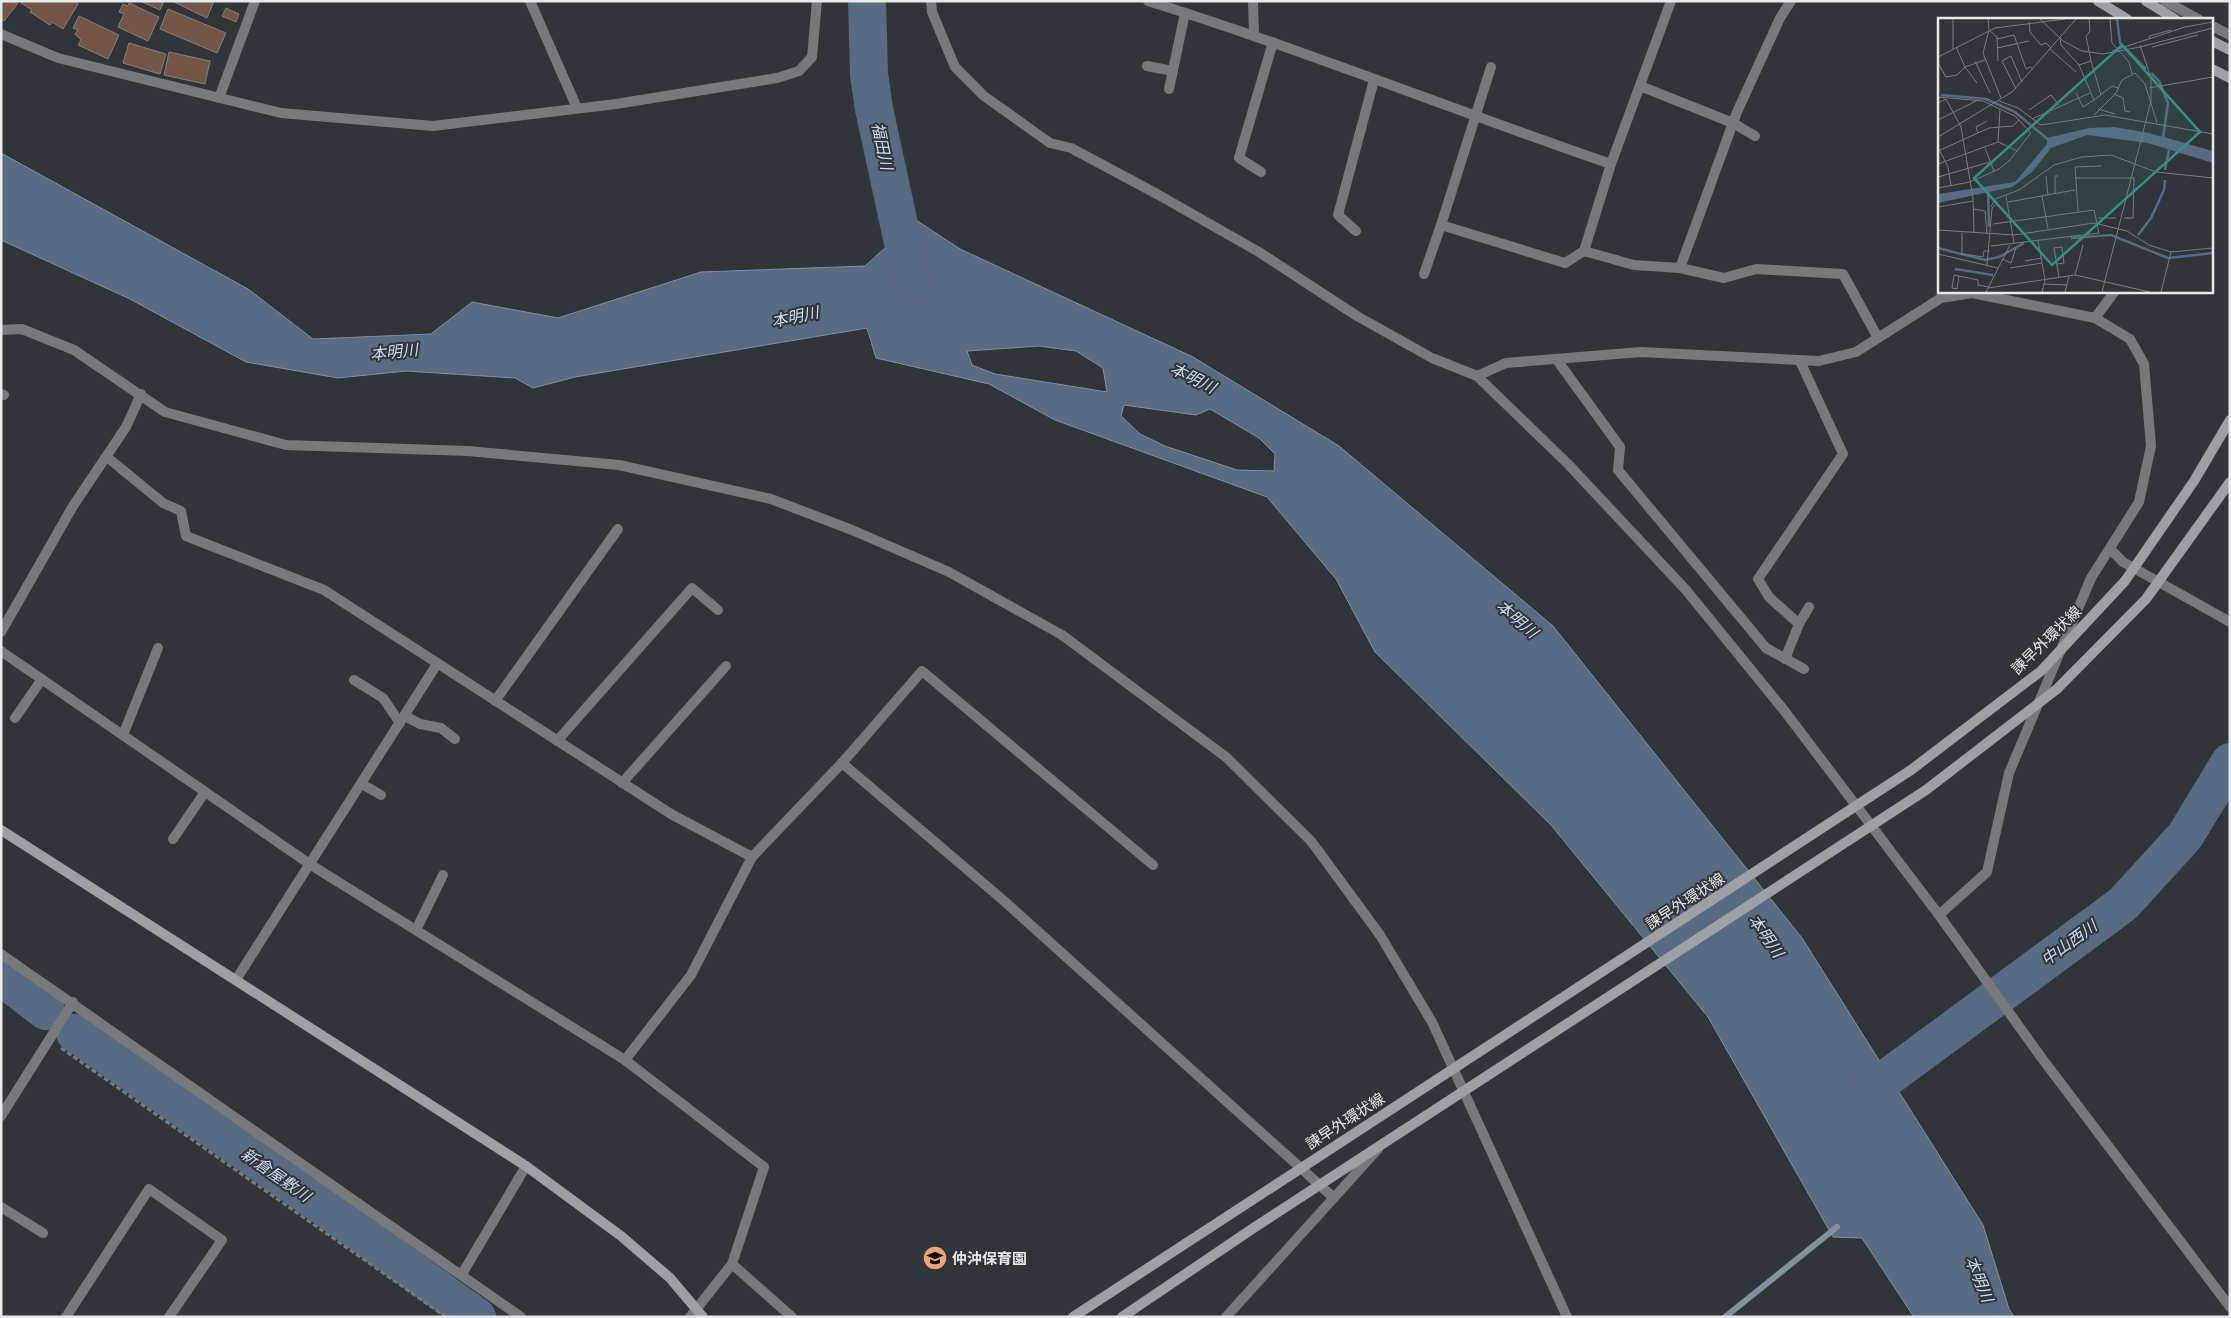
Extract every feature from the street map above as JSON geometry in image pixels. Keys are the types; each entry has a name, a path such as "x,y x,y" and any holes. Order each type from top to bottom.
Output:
{"main road":[{"path":"2098,1 2125,18"},
{"path":"2146,1 2173,18"},
{"path":"2214,42 2230,50"},
{"path":"2214,70 2230,78"},
{"name":"諫早外環状線","path":"1073,1317 1911,770 2041,671 2125,581 2194,481 2230,420"},
{"path":"1122,1317 1252,1229 1926,790 2057,689 2146,599 2230,482"},
{"path":"1,830 237,978 526,1166 649,1260 670,1278 693,1312 703,1317"}],"street":[{"path":"219,98 255,1"},
{"path":"530,1 576,108"},
{"path":"1,34 58,58 281,112 433,126 695,92 777,78 799,71 812,57 817,1"},
{"path":"930,1 932,12 955,67 984,96 1050,143 1071,148 1149,190 1259,252 1357,316 1432,358 1477,376 1568,464 1692,597 1783,709 1939,915 2041,1057 2230,1307"},
{"path":"1148,1 1254,35 1476,118 1611,164"},
{"path":"1253,1 1254,35"},
{"path":"1441,224 1565,263 1584,250 1611,164 1671,1"},
{"path":"1680,268 1733,123 1780,18 1791,1"},
{"path":"2159,1 2161,18"},
{"path":"2165,1 2196,18"},
{"path":"1169,89 1185,13"},
{"path":"2214,27 2230,36"},
{"path":"1261,172 1239,158 1273,42"},
{"path":"1147,66 1173,71"},
{"path":"1424,274 1476,118 1491,66"},
{"path":"1356,231 1338,215 1374,80"},
{"path":"1640,86 1733,123 1755,136"},
{"path":"1584,250 1634,265 1680,268 1724,278 1756,269 1844,274 1878,338"},
{"path":"2095,318 2114,292"},
{"path":"1477,376 1506,363 1641,352 1715,354 1819,361 1856,352 1941,298 1972,293 2095,318 2130,339 2144,364 2151,446 2139,502 2111,550 2091,578 2009,773 1987,872 1939,915"},
{"path":"1,330 22,329 74,350 165,412 286,445 468,451 619,464 770,499 852,530 949,572 1062,635 1226,757 1311,841 1380,935 1432,1022 1567,1317"},
{"path":"1557,360 1620,446 1618,470 1766,648 1804,669"},
{"path":"1798,624 1768,597 1758,579 1843,454 1800,361"},
{"path":"1,632 73,506 126,428 141,394"},
{"path":"106,457 163,503 181,511 186,536 324,590 671,814 752,857"},
{"path":"495,701 618,529"},
{"path":"2111,550 2123,562 2230,622"},
{"path":"557,741 692,588 718,610"},
{"path":"1785,659 1798,624 1809,607"},
{"path":"122,735 158,648"},
{"path":"1,651 311,865 625,1060 764,1167 732,1264 693,1312"},
{"path":"237,978 311,865 437,664"},
{"path":"622,783 726,666"},
{"path":"625,1060 691,975 752,857 842,763 922,670 1153,865"},
{"path":"15,718 42,679"},
{"path":"354,680 383,698 402,720 441,728 455,740"},
{"path":"842,763 1003,900 1334,1198"},
{"path":"362,784 381,795"},
{"path":"173,840 205,792"},
{"path":"416,930 443,875"},
{"path":"1,954 73,1002 521,1317"},
{"path":"1,1116 73,1002"},
{"path":"1226,1317 1389,1137"},
{"path":"462,1274 526,1166"},
{"path":"66,1317 149,1189 222,1240 169,1317"},
{"path":"1,1207 43,1233"},
{"path":"732,1264 792,1317"}],"path":[{"path":"49,1040 446,1317"}],"water":[{"name":"本明川","path":"1,153 248,289 313,339 431,334 472,302 558,318 701,272 865,266 916,220 960,249 1193,357 1339,446 1553,626 1802,938 1983,1225 2009,1309 2014,1317 1914,1317 1862,1238 1833,1237 1708,1017 1551,825 1375,652 1336,579 1267,497 1055,420 989,384 876,358 867,328 575,377 533,388 515,378 406,371 338,378 246,362 130,299 1,240","holes":["1039,346 1076,351 1103,368 1107,392 995,374 972,365 967,351","1124,405 1196,415 1210,409 1259,438 1275,454 1274,471 1237,470 1165,446 1140,434 1121,416"]}],"building":[{"path":"1,1 18,3 4,21 1,19"},
{"path":"22,1 75,1 78,4 63,29 52,22 50,25 30,12 32,10 21,3"},
{"path":"140,1 164,1 160,10"},
{"path":"172,1 214,1 207,18"},
{"path":"129,3 159,17 148,41 118,27 124,14 119,12 123,4 128,6"},
{"path":"226,8 239,14 236,22 222,16"},
{"path":"168,9 226,33 217,53 160,29"},
{"path":"79,16 119,35 108,59 78,45 81,40 75,34 78,30 73,28"},
{"path":"129,43 166,54 160,74 123,63"},
{"path":"169,52 210,61 205,84 164,75"}],"waterway":[{"name":"福田川","path":"867,1 869,74 874,109 912,284"},
{"name":"中山西川","path":"1872,1089 2123,904 2185,836 2230,762"},
{"name":"新倉屋敷川","path":"1,977 46,1011"},
{"name":"新倉屋敷川","path":"75,1033 317,1202 477,1317"},
{"path":"1725,1317 1837,1227"}],"place":[{"name":"仲沖保育園","path":"935,1258"}]}
